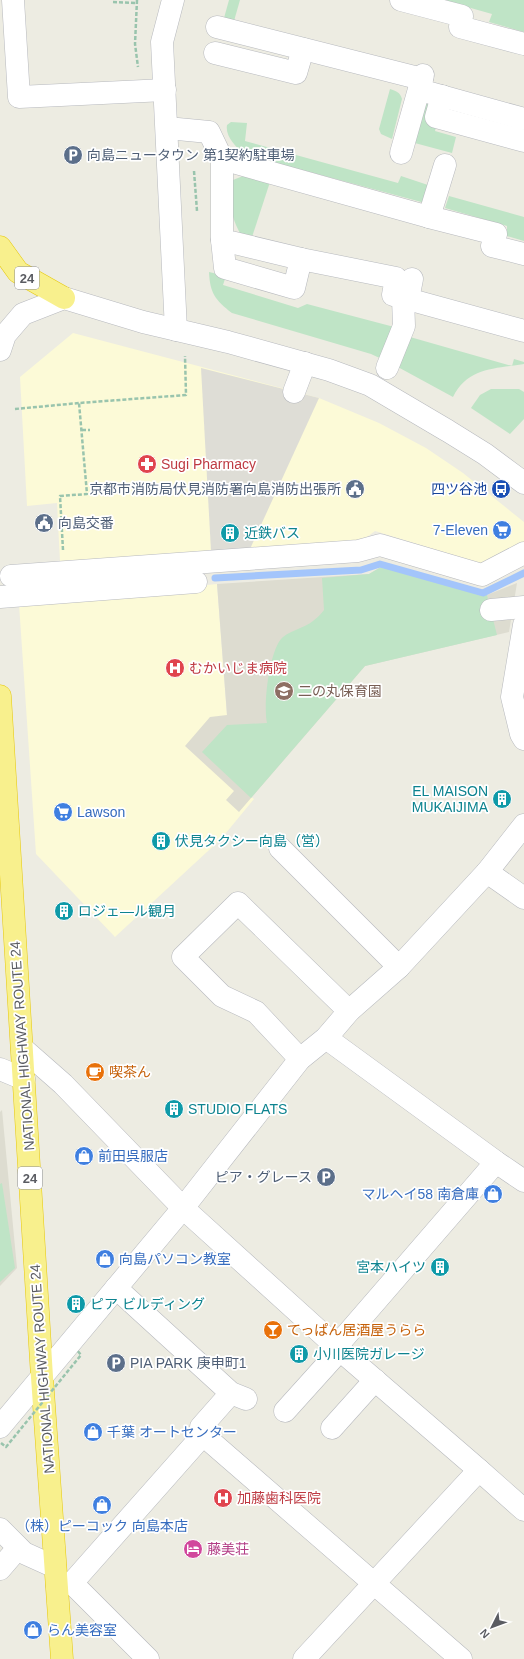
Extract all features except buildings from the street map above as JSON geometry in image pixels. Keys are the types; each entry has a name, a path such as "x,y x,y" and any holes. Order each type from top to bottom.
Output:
{"highway":[{"name":"24","path":"0,247 18,272 64,298"},
{"name":"NATIONAL HIGHWAY ROUTE 24","path":"0,696 42,1377 61,1578 62,1659"}],"street":[{"path":"13,0 19,97 165,90"},
{"path":"173,0 162,42 176,330"},
{"path":"401,0 430,3 462,16 460,27 524,44"},
{"path":"217,27 422,81 442,96 524,119"},
{"path":"215,53 296,73 303,49"},
{"path":"401,153 422,81"},
{"path":"442,96 436,116 524,140"},
{"path":"167,128 209,132 222,160 222,240 225,268 294,288 301,259"},
{"path":"222,160 496,234 492,246 524,254"},
{"path":"429,217 445,165"},
{"path":"222,240 301,259 396,278 393,295 408,292 524,331"},
{"path":"387,368 404,326 408,292"},
{"path":"0,350 5,335 23,314 64,298 143,322 228,342 305,363 370,385 466,442 524,483"},
{"path":"294,392 305,363"},
{"path":"11,576 358,550 380,545 482,575 524,553"},
{"path":"0,596 196,582"},
{"path":"491,610 524,607"},
{"path":"524,625 512,697 521,734 524,739"},
{"path":"0,1435 42,1377 182,1208 300,1059 326,1038 349,1011 399,967 487,872 524,825"},
{"path":"280,848 399,967"},
{"path":"487,872 524,898"},
{"path":"300,1059 256,1012 222,996 183,957 238,903 349,1011"},
{"path":"326,1038 524,1181"},
{"path":"22,1048 63,1084 182,1208 338,1349 480,1470 524,1510"},
{"path":"0,1069 24,1079"},
{"path":"285,1411 496,1162"},
{"path":"116,1288 238,1396 201,1427 203,1435 461,1659"},
{"path":"332,1428 375,1380"},
{"path":"61,1578 203,1435"},
{"path":"304,1659 480,1470"},
{"path":"0,1530 24,1553 61,1578 148,1659"},
{"path":"0,1569 18,1548"}],"path":[{"path":"114,2 137,2 135,44 138,72"},
{"path":"15,409 186,395 185,356"},
{"path":"63,556 60,496 87,494 80,403"},
{"path":"82,430 90,430"},
{"path":"0,1435 6,1447 82,1355 77,1350"}],"shaded area":[{"path":"73,333 319,398 379,423 426,448 463,473 524,522 524,542 486,565 375,531 359,543 60,561 57,503 27,506 20,377"},
{"name":"近鉄バス","path":"201,368 319,398 250,549 211,551"},
{"name":"二の丸保育園","path":"381,567 487,595 517,583 509,632 365,666 239,812 226,800 234,791 185,746 210,717 227,715 217,584 369,574"},
{"path":"217,584 227,716 238,786 254,799 221,839 115,937 36,854 19,604"},
{"path":"2,1110 17,1268 0,1286 0,1112"}],"green space":[{"path":"229,0 240,0 234,21 224,18"},
{"path":"524,0 524,32 489,22 492,14 446,1"},
{"path":"390,89 399,93 402,99 392,139 381,134 379,129"},
{"path":"423,98 434,101 437,123 435,131 456,137 452,153 411,142"},
{"path":"231,122 247,123 245,141 398,183 401,176 431,186 425,203 243,154 229,137 227,125"},
{"path":"243,176 270,182 252,237 241,235 232,215 230,201 231,187 233,180"},
{"path":"449,196 524,217 524,241 507,236 507,226 445,208"},
{"path":"209,272 226,276 223,285 298,308 307,304 398,328 386,361 371,354 232,313 214,296"},
{"path":"410,337 512,366 483,371 474,375 459,387 453,397 396,366"},
{"path":"514,359 524,362 524,364 512,366"},
{"path":"491,389 519,389 524,392 524,419 510,434 471,408 480,395"},
{"name":"二の丸保育園","path":"381,567 487,595 497,635 365,666 251,798 202,752 227,725 267,723 266,704 268,678 274,653 278,643 283,637 309,623 324,610 322,578 369,574"},
{"path":"2,1183 15,1268 0,1282 0,1184"}],"waterway":[{"path":"215,578 361,570 380,564 483,593 524,573"}],"place":[{"name":"向島ニュータウン 第1契約駐車場","path":"73,155"},
{"name":"Sugi Pharmacy","path":"147,464"},
{"name":"京都市消防局伏見消防署向島消防出張所","path":"355,489"},
{"name":"四ツ谷池","path":"501,489"},
{"name":"向島交番","path":"44,523"},
{"name":"7-Eleven","path":"502,530"},
{"name":"近鉄バス","path":"230,533"},
{"name":"むかいじま病院","path":"175,668"},
{"name":"二の丸保育園","path":"284,691"},
{"name":"EL MAISON MUKAIJIMA","path":"502,799"},
{"name":"Lawson","path":"63,812"},
{"name":"伏見タクシー向島（営）","path":"161,841"},
{"name":"ロジェ―ル観月","path":"64,911"},
{"name":"喫茶ん","path":"95,1072"},
{"name":"STUDIO FLATS","path":"174,1109"},
{"name":"前田呉服店","path":"84,1156"},
{"name":"ピア・グレース","path":"326,1177"},
{"name":"マルヘイ58 南倉庫","path":"493,1194"},
{"name":"向島パソコン教室","path":"105,1259"},
{"name":"宮本ハイツ","path":"440,1267"},
{"name":"ピア ビルディング","path":"76,1304"},
{"name":"てっぱん居酒屋うらら","path":"273,1330"},
{"name":"小川医院ガレージ","path":"299,1354"},
{"name":"PIA PARK 庚申町1","path":"116,1363"},
{"name":"千葉 オートセンター","path":"93,1432"},
{"name":"加藤歯科医院","path":"223,1498"},
{"name":"（株）ピーコック 向島本店","path":"102,1505"},
{"name":"藤美荘","path":"193,1549"},
{"name":"らん美容室","path":"33,1630"}]}
